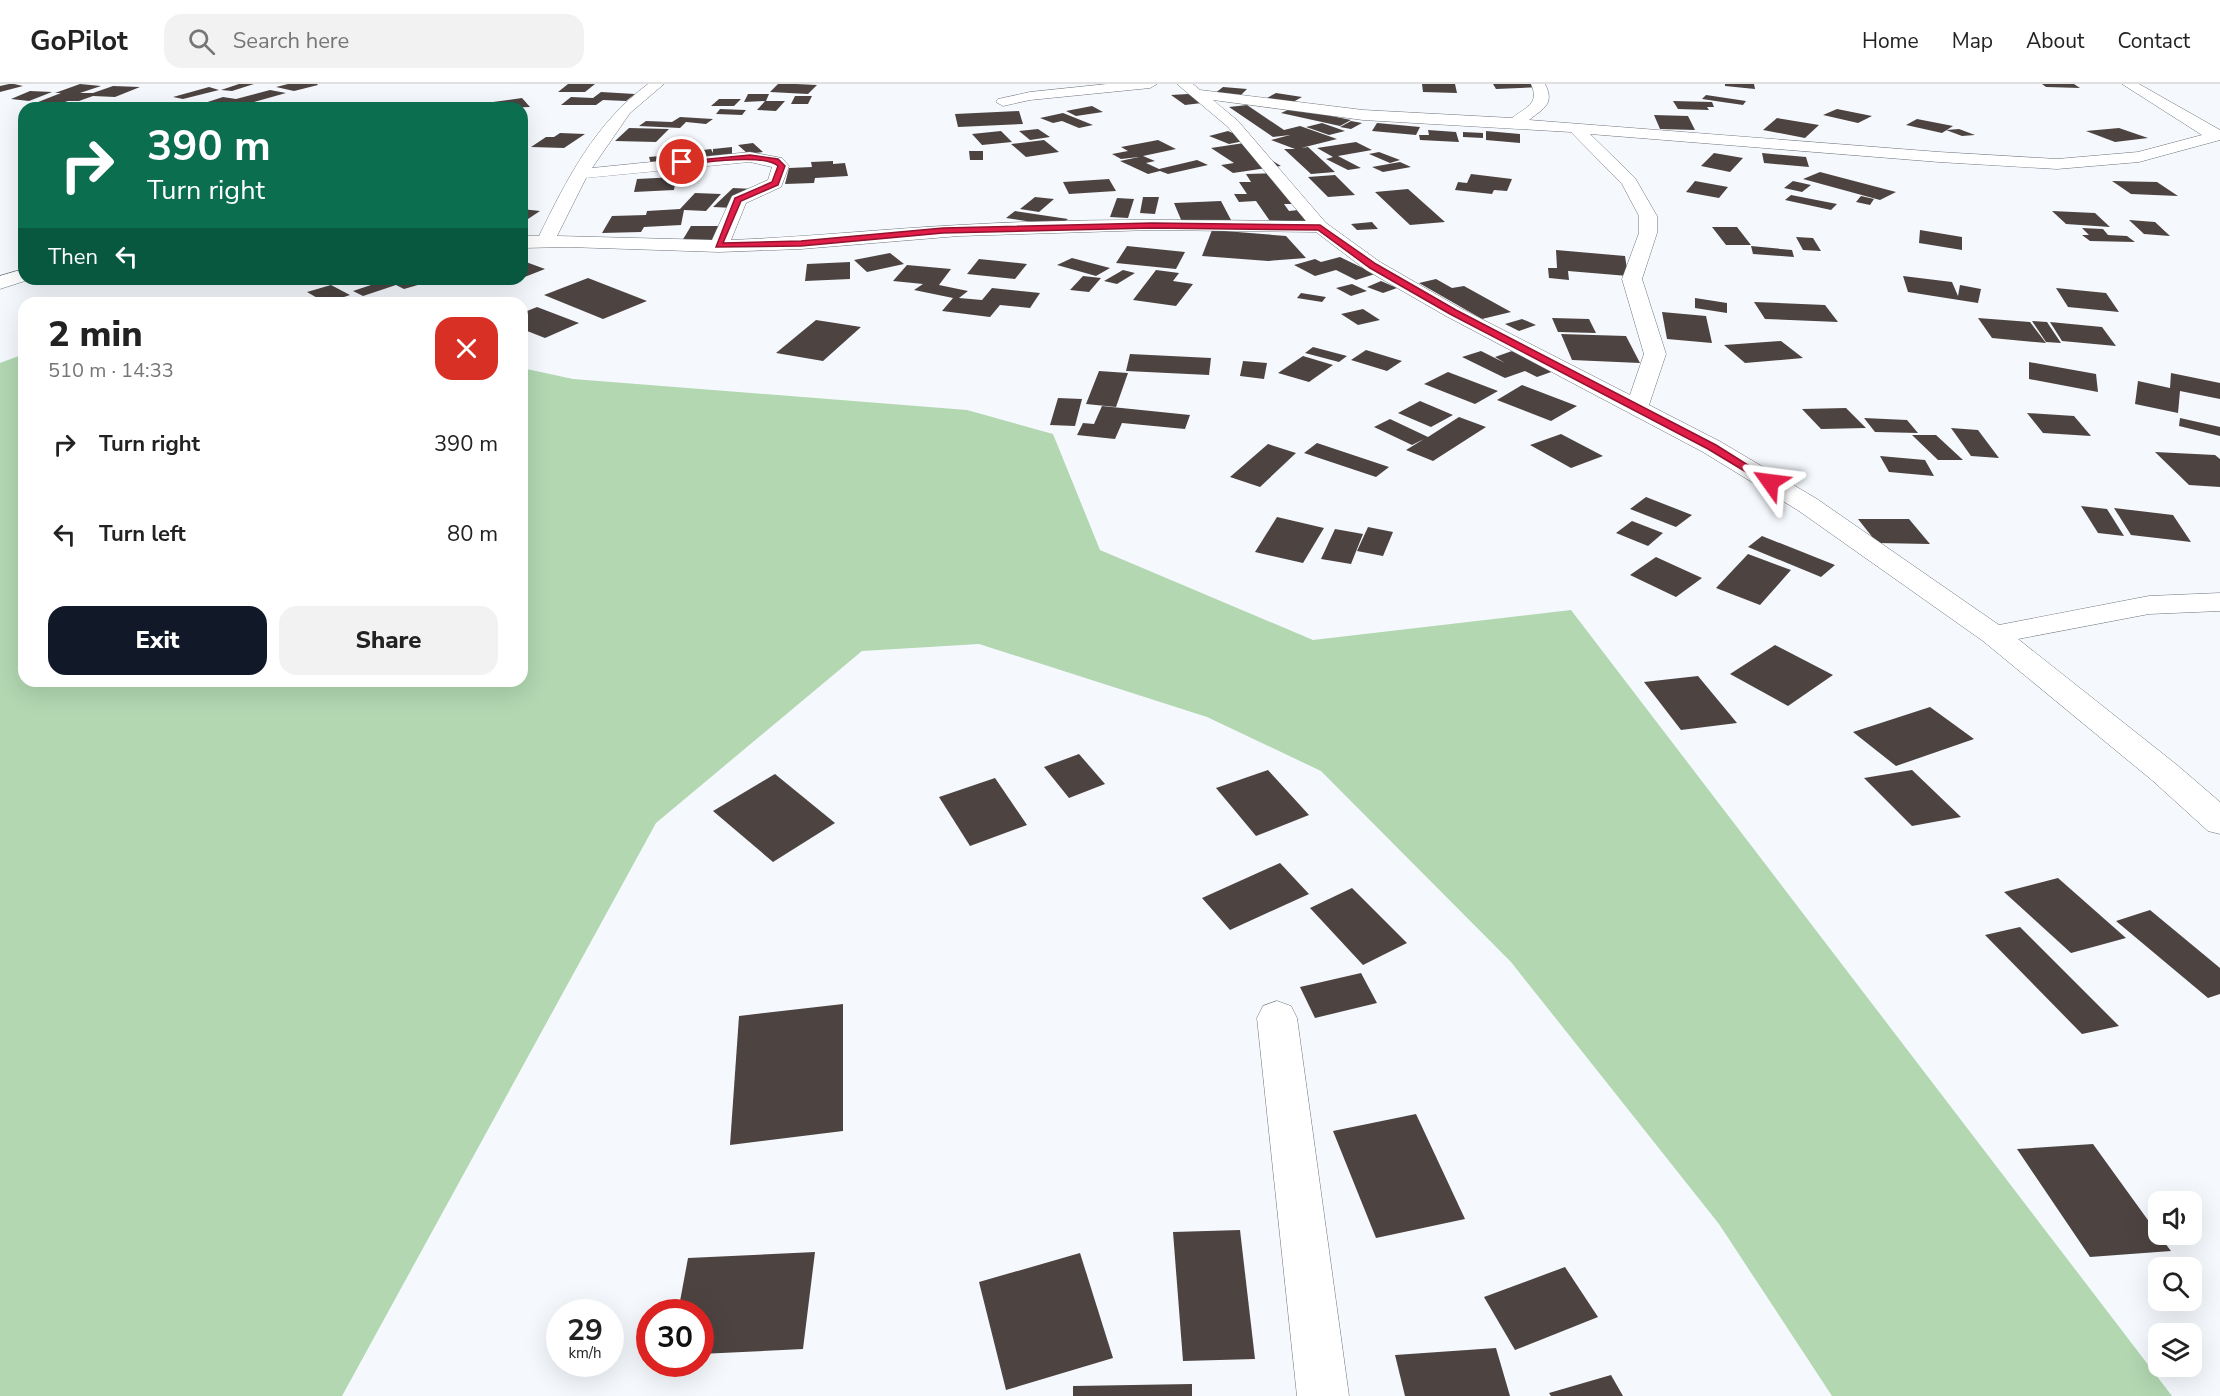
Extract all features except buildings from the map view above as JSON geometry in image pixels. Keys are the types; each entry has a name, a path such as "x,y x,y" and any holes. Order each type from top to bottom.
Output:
{"street":[{"path":"546,240 578,174 626,109 657,84"},
{"path":"1003,102 1030,96 1150,84"},
{"path":"1515,123 1541,103 1543,94 1538,84"},
{"path":"2129,84 2218,135"},
{"path":"1191,89 1363,115 1515,123 1939,157 2057,164 2139,158 2218,135"},
{"path":"1191,89 1233,124 1320,227 1373,266 1453,312 1712,447 1808,505 1994,635 2165,774 2220,822"},
{"path":"1576,128 1629,182 1648,216 1648,233 1632,279 1655,354 1637,407"},
{"path":"578,174 739,158 765,158 776,161 781,166 775,183 738,200 718,246"},
{"path":"528,242 546,240 662,246 718,246 801,243 938,230 1152,225 1320,227"},
{"path":"0,283 18,277"},
{"path":"1994,635 2149,605 2220,602"},
{"path":"1277,1018 1323,1396"}],"green space":[{"path":"18,356 18,687 528,687 528,369 573,379 967,410 1053,434 1100,550 1313,640 1571,610 2148,1365 2148,1377 2157,1377 2172,1396 1832,1396 1719,1224 1511,962 1321,771 1207,717 979,644 862,651 656,823 342,1396 0,1396 0,363"}],"route":[{"path":"682,162 750,157 776,161 781,166 775,183 742,196 738,200 718,246 801,243 943,230 1024,230 1152,225 1320,227 1373,266 1453,312 1712,447 1770,482"}]}
